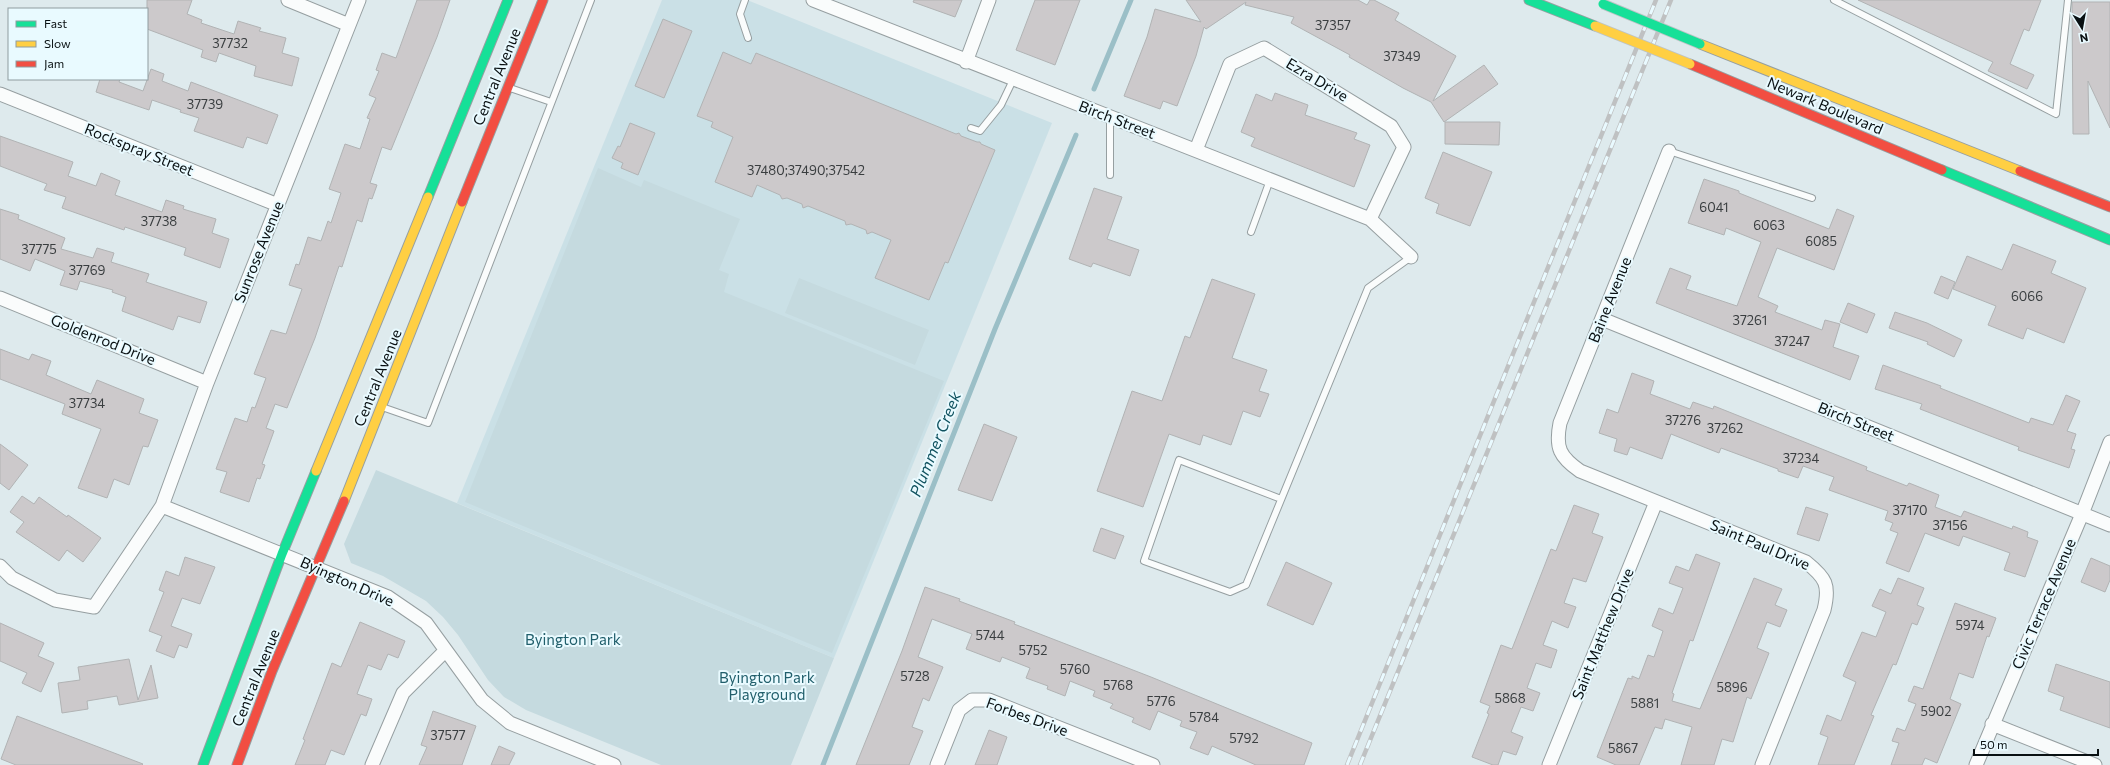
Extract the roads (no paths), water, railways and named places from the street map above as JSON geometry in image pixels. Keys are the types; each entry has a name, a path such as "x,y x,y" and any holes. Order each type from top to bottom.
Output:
{"main road":[{"name":"Central Avenue","path":"203,765 282,554 508,0"},
{"name":"Central Avenue","path":"236,765 272,672 317,568 382,407 543,0"},
{"name":"Newark Boulevard","path":"1529,0 1690,64 2110,240"},
{"name":"Newark Boulevard","path":"1593,0 2110,207"}],"street":[{"path":"288,0 349,25"},
{"name":"Sunrose Avenue","path":"0,566 12,578 55,600 94,606 162,506 207,383 359,0"},
{"name":"Birch Street","path":"813,0 966,62 1196,150 1370,219 1411,257"},
{"path":"966,62 989,0"},
{"name":"Ezra Drive","path":"1196,150 1230,64 1264,48 1391,126 1404,148 1370,219"},
{"name":"Rockspray Street","path":"0,94 278,205"},
{"name":"Baine Avenue","path":"1559,450 1557,437 1560,424 1669,152"},
{"name":"Goldenrod Drive","path":"0,298 207,383"},
{"name":"Birch Street","path":"1602,319 2110,525"},
{"name":"Civic Terrace Avenue","path":"1976,765 1992,724 2082,514 2110,442"},
{"name":"Saint Paul Drive","path":"1559,450 1567,462 1580,471 1806,562 1817,571 1823,580 1828,593 1824,610 1762,765"},
{"name":"Saint Matthew Drive","path":"1549,765 1656,502"},
{"name":"Byington Drive","path":"162,506 388,596 426,623 482,700 510,723 614,765"},
{"path":"372,765 403,693 445,651"},
{"name":"Forbes Drive","path":"937,765 959,710 972,700 989,700 1152,765"},
{"path":"1992,724 2095,765"}],"lane":[{"path":"382,407 428,423 591,0"},
{"path":"744,0 740,14 748,38"},
{"path":"1834,0 2056,114 2068,0"},
{"path":"971,128 980,132 1001,105 1013,80"},
{"path":"508,87 551,102"},
{"path":"1110,117 1110,175"},
{"path":"1669,152 1812,198"},
{"path":"1251,232 1270,180"},
{"path":"1281,499 1179,460 1144,561 1230,592 1246,585 1368,288 1411,257"}],"waterway":[{"name":"Plummer Creek","path":"1094,89 1131,0"},
{"name":"Plummer Creek","path":"823,765 995,329 1076,135"}],"railway":[{"path":"1347,765 1656,0"},
{"path":"1360,765 1671,0"}],"park label":[{"name":"Byington Park","path":"573,640"},
{"name":"Byington Park Playground","path":"767,686"}]}
